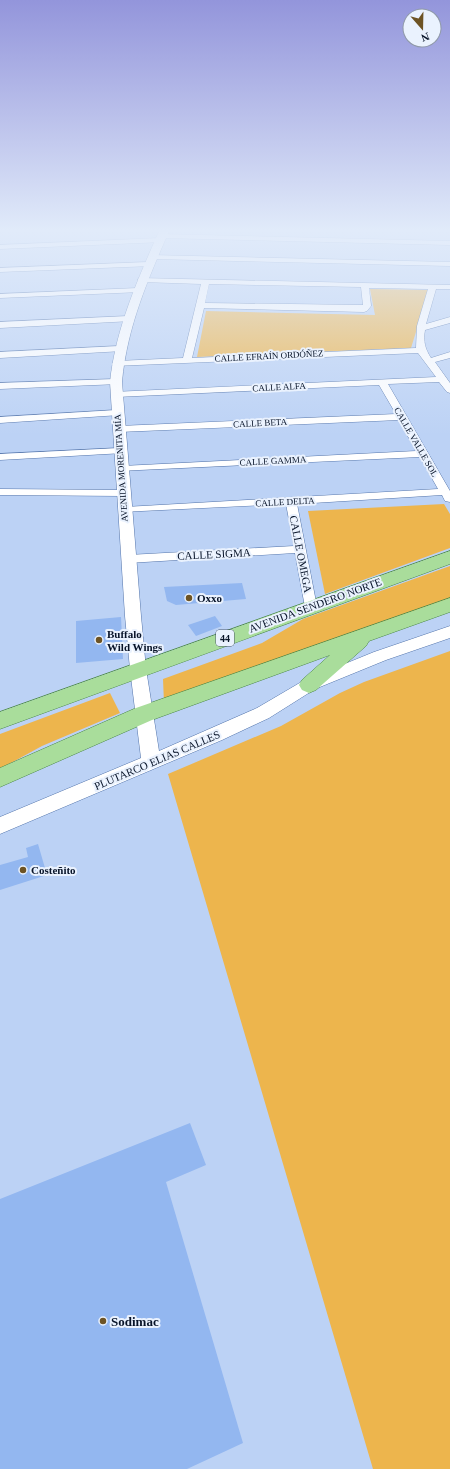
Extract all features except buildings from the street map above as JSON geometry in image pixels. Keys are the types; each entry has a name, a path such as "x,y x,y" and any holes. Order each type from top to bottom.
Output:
{"main road":[{"name":"AVENIDA SENDERO NORTE","path":"0,721 138,669 450,557"},
{"path":"0,778 144,714 450,605"},
{"path":"309,685 369,633"}],"street":[{"name":"AVENIDA MORENITA MÍA","path":"136,298 120,349 117,364 116,388 128,559 138,669 151,762"},
{"path":"187,360 203,298"},
{"path":"201,305 364,309 367,306 366,298"},
{"path":"431,298 421,328 421,350 450,390"},
{"path":"0,325 129,319"},
{"path":"421,328 450,320"},
{"path":"0,355 120,349"},
{"name":"CALLE EFRAÍN ORDÓÑEZ","path":"117,364 421,350"},
{"path":"430,361 450,355"},
{"name":"CALLE ALFA","path":"0,386 116,388 382,382 443,379"},
{"name":"CALLE VALLE SOL","path":"382,382 448,497"},
{"path":"0,420 117,413"},
{"name":"CALLE BETA","path":"119,429 402,417"},
{"path":"0,457 120,451"},
{"name":"CALLE GAMMA","path":"122,469 423,454"},
{"path":"0,492 123,493"},
{"name":"CALLE DELTA","path":"125,510 291,501 448,497"},
{"name":"CALLE OMEGA","path":"291,501 311,607"},
{"name":"CALLE SIGMA","path":"128,559 299,549"},
{"path":"309,685 380,656 450,632"},
{"name":"PLUTARCO ELIAS CALLES","path":"0,826 216,735 263,713 309,685"}],"shaded area":[{"path":"372,298 427,298 411,348 197,357 206,311 375,315"},
{"path":"444,504 450,514 450,548 325,594 308,511"},
{"path":"450,566 450,599 164,703 163,679 262,643 303,619"},
{"path":"450,651 450,1469 373,1469 168,774 281,726 340,693 364,682"},
{"path":"110,693 120,713 42,746 0,769 0,734"}],"place":[{"name":"Oxxo","path":"189,598"},
{"name":"Buffalo Wild Wings","path":"99,640"},
{"name":"Costeñito","path":"23,870"},
{"name":"Sodimac","path":"103,1321"}]}
